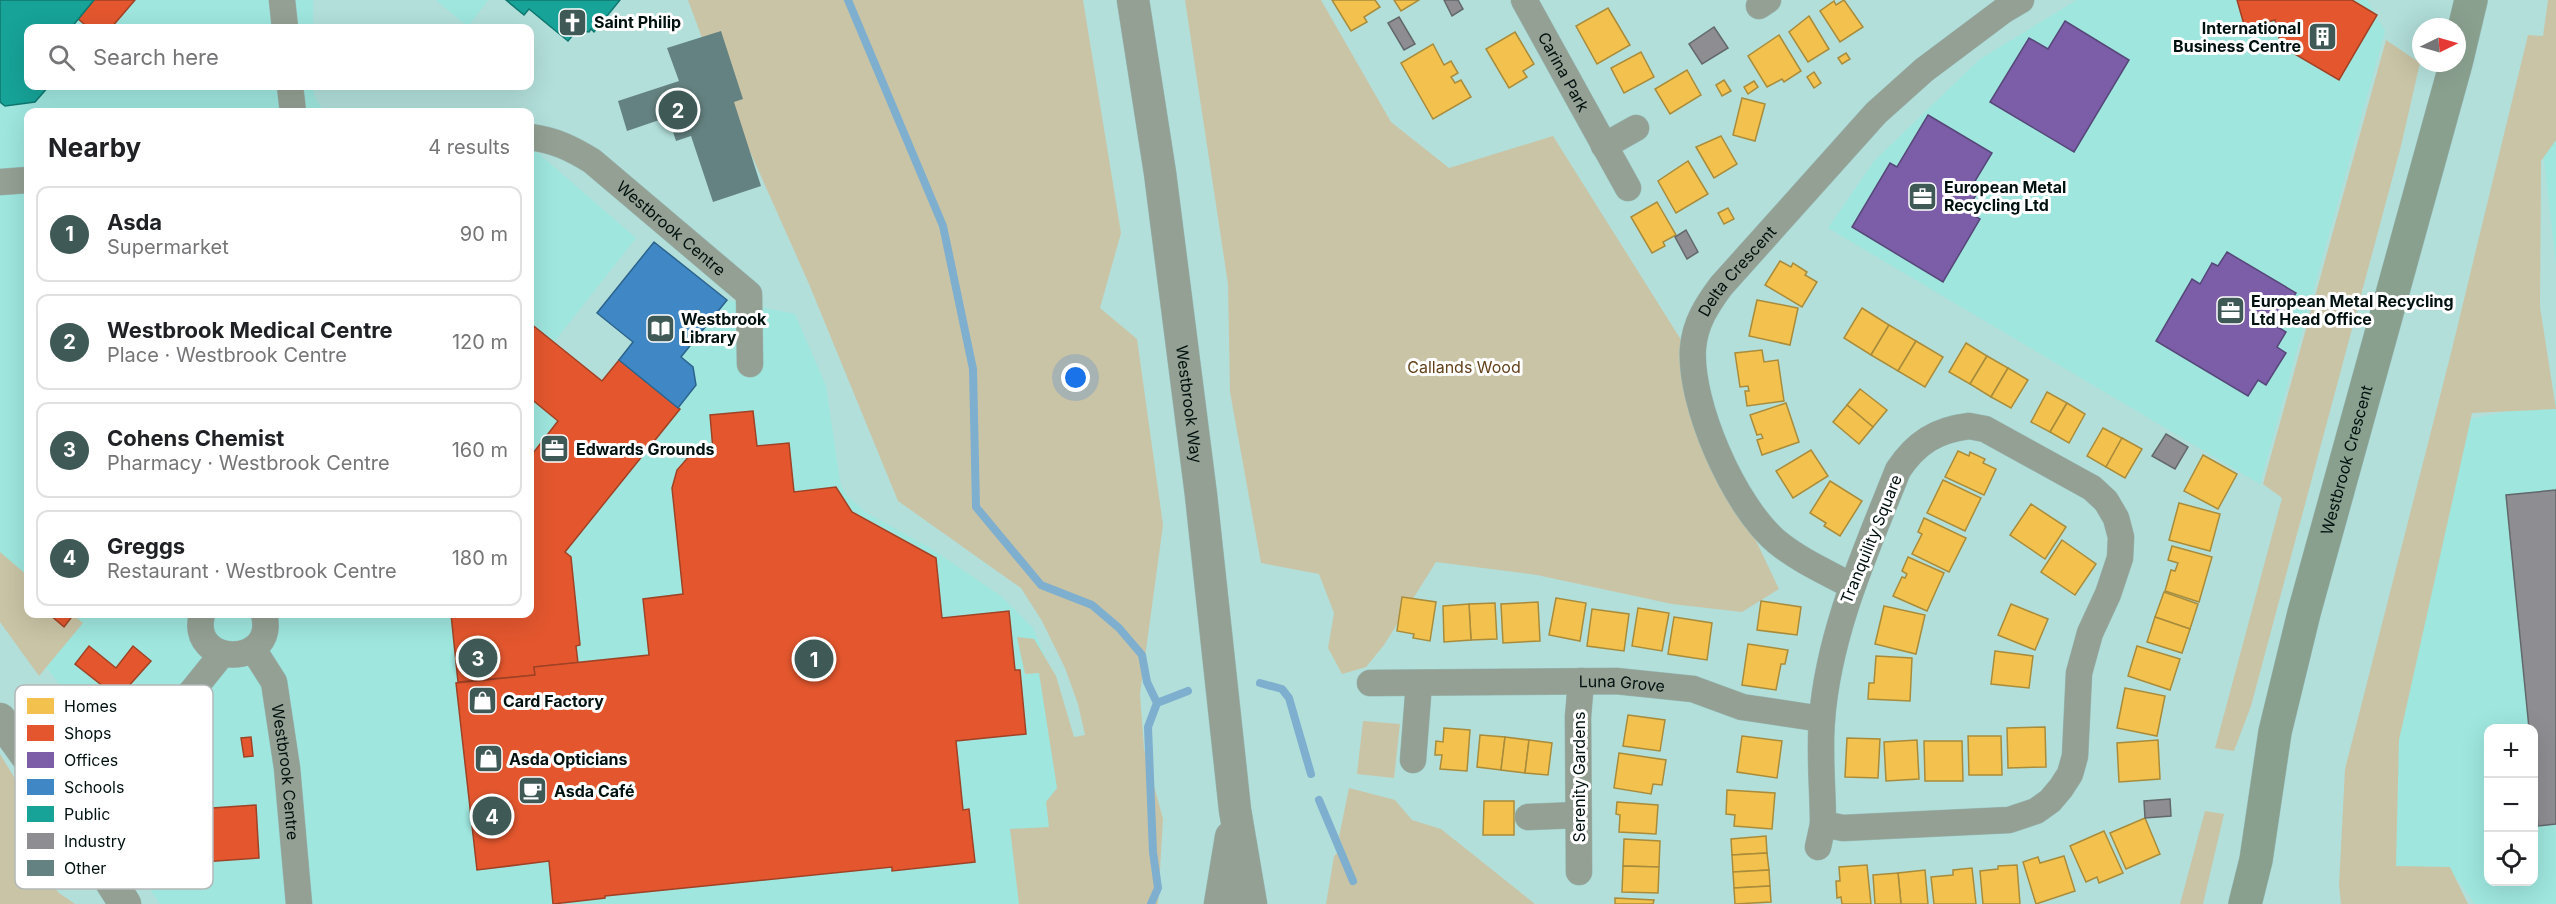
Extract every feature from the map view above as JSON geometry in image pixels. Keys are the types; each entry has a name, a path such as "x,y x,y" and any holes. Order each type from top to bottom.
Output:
{"main road":[{"name":"Westbrook Crescent","path":"2457,0 2457,18"},
{"name":"Westbrook Crescent","path":"2466,21 2471,0"},
{"name":"Westbrook Crescent","path":"2245,904 2256,860 2275,732 2304,613 2453,72"},
{"name":"Westbrook Crescent","path":"2256,860 2262,904"}],"street":[{"path":"282,0 285,24"},
{"name":"Westbrook Way","path":"1133,0 1160,173 1201,495 1235,810 1251,904"},
{"name":"Carina Park","path":"1524,0 1628,188"},
{"name":"Delta Crescent","path":"1852,586 1798,557 1777,542 1751,513 1729,477 1699,399 1693,370 1693,347 1698,325 1706,307 1721,286 1876,113 1924,70 2004,10 2021,0"},
{"path":"290,90 293,108"},
{"path":"1604,146 1636,128"},
{"name":"Westbrook Centre","path":"534,138 572,148 592,161 749,294 750,364"},
{"path":"0,182 24,180"},
{"name":"Tranquility Square","path":"1969,426 1985,429 2092,488 2106,501 2116,518 2121,537 2120,558 2108,594 2090,633 2079,673 2075,756 2070,774 2050,801 2036,811 2009,820 1843,828 1820,836 1822,719 1839,621 1852,586 1898,470 1908,454 1920,443 1951,429 1969,426"},
{"path":"202,618 201,630 205,640 222,654 233,656 253,649 265,630 264,618"},
{"name":"Westbrook Centre","path":"253,649 274,682 287,768 299,904"},
{"path":"197,685 222,654"},
{"name":"Serenity Gardens","path":"1579,872 1578,717 1581,681"},
{"name":"Luna Grove","path":"1370,683 1616,681 1693,689 1742,707 1822,719"},
{"path":"1413,760 1419,683"},
{"path":"0,719 15,740"},
{"name":"Westbrook Way","path":"1220,904 1235,810"},
{"path":"1528,817 1578,815"},
{"path":"115,889 124,904"}],"shaded area":[{"path":"0,0 313,0 313,24 24,24 24,90 314,90 314,95 322,108 24,108 24,618 534,618 534,149 636,238 554,342 602,381 619,360 678,407 696,385 693,367 681,357 727,300 795,314 826,386 841,486 847,496 865,512 930,548 1001,596 1033,628 1060,693 1055,904 160,904 150,889 213,889 213,685 60,685 0,607"},
{"path":"436,0 488,0 470,24 464,24"},
{"path":"2077,0 2367,0 2385,31 2260,484 1828,228 1874,161 1980,59"},
{"path":"2556,125 2556,265 2542,142"},
{"path":"2556,401 2556,904 2475,904 2458,880 2383,875 2383,741 2471,419"}],"green space":[{"path":"688,0 1083,0 1121,233 1100,308 1137,339 1163,525 1140,694 1144,749 1163,819 1158,904 1019,904 1010,829 1049,827 1046,802 1057,788 1039,673 1025,674 1017,637 1034,639 1056,676 1074,737 1085,735 1078,704 1065,668 1042,621 1021,588 898,501 809,284 715,73"},
{"name":"Callands Wood","path":"1185,0 1321,0 1391,122 1449,168 1553,136 1705,378 1729,484 1779,589 1742,612 1672,604 1537,575 1436,562 1384,645 1366,667 1342,674 1328,648 1334,613 1319,574 1261,563 1230,392 1228,284"},
{"path":"2548,0 2556,0 2556,140 2541,161 2540,307 2556,409 2472,413 2399,740 2396,866 2450,867 2468,904 2341,904 2339,886 2345,769 2452,349 2528,35 2543,36"},
{"path":"2386,40 2412,58 2412,72 2418,72 2401,146 2251,706 2234,751 2215,748 2282,498 2263,484"},
{"path":"0,552 24,573 24,618 77,618 83,623 39,676 0,622"},
{"path":"1363,721 1400,724 1394,778 1357,774"},
{"path":"0,754 15,783 15,889 55,889 75,904 0,904"},
{"path":"1349,788 1395,800 1412,820 1441,829 1535,904 1326,904 1334,856 1343,848 1339,837"},
{"path":"2205,811 2224,814 2203,904 2180,904"}],"building: Homes":[{"path":"1332,0 1375,0 1380,7 1364,17 1367,22 1351,31"},
{"path":"1394,0 1419,0 1401,11"},
{"path":"1844,0 1863,27 1840,42 1820,11 1834,1 1836,5"},
{"path":"1608,8 1630,45 1597,64 1576,26"},
{"path":"1809,16 1829,49 1808,62 1789,32"},
{"path":"1515,32 1534,64 1523,71 1527,77 1509,88 1486,49"},
{"path":"1779,35 1801,71 1784,82 1782,79 1767,87 1748,56"},
{"path":"1433,44 1444,65 1451,61 1458,73 1451,77 1455,83 1461,80 1471,97 1433,119 1401,63"},
{"path":"1641,52 1654,77 1624,93 1611,68"},
{"path":"1846,53 1850,59 1842,64 1838,58"},
{"path":"1687,70 1701,95 1670,114 1655,89"},
{"path":"1814,72 1821,83 1814,88 1807,77"},
{"path":"1724,80 1731,91 1722,96 1716,85"},
{"path":"1754,81 1758,87 1748,94 1744,87"},
{"path":"1742,98 1765,104 1755,141 1733,135"},
{"path":"1721,136 1737,164 1714,178 1696,147"},
{"path":"1688,161 1708,194 1676,213 1658,181"},
{"path":"1657,202 1676,235 1663,242 1665,246 1652,253 1631,217"},
{"path":"1728,208 1734,219 1724,224 1718,213"},
{"path":"1780,261 1791,267 1793,263 1807,272 1805,275 1817,282 1802,307 1765,285"},
{"path":"1757,300 1798,308 1790,345 1749,336"},
{"path":"1862,308 1889,325 1871,355 1844,338"},
{"path":"1889,325 1916,341 1898,371 1871,355"},
{"path":"1916,341 1943,357 1925,387 1898,371"},
{"path":"1966,343 1987,356 1970,384 1949,372"},
{"path":"1762,350 1764,362 1778,360 1784,401 1747,406 1745,391 1749,391 1748,386 1740,387 1735,353"},
{"path":"1987,356 2008,368 1991,397 1970,384"},
{"path":"2008,368 2028,380 2011,408 1991,397"},
{"path":"1860,389 1887,410 1873,427 1847,405"},
{"path":"2047,392 2067,403 2050,432 2031,422"},
{"path":"1786,403 1799,442 1762,455 1757,440 1763,438 1761,434 1757,435 1750,415"},
{"path":"2067,403 2085,414 2069,443 2050,432"},
{"path":"1847,405 1873,427 1859,444 1833,422"},
{"path":"2103,428 2122,438 2106,467 2087,456"},
{"path":"2122,438 2142,449 2125,478 2106,467"},
{"path":"1811,450 1828,476 1793,498 1776,471"},
{"path":"1958,451 1969,456 1970,452 1985,459 1983,463 1996,469 1984,495 1945,477"},
{"path":"2203,455 2237,474 2218,509 2184,491"},
{"path":"1943,480 1981,498 1965,531 1927,513"},
{"path":"1830,481 1862,501 1840,536 1810,513"},
{"path":"2179,503 2220,514 2210,551 2169,540"},
{"path":"2031,504 2066,527 2045,559 2010,535"},
{"path":"1924,518 1966,538 1949,572 1912,554 1922,534 1918,532"},
{"path":"2062,540 2096,564 2075,595 2041,572"},
{"path":"2172,546 2212,557 2199,602 2165,591 2171,570 2175,571 2178,563 2168,560"},
{"path":"1908,557 1944,573 1927,611 1893,596 1902,577 1905,578 1907,574 1902,571"},
{"path":"2164,592 2198,604 2190,629 2155,617"},
{"path":"1402,597 1436,602 1430,641 1413,638 1414,634 1397,631"},
{"path":"1556,598 1586,603 1580,641 1549,635"},
{"path":"1761,601 1801,607 1797,635 1757,630"},
{"path":"1538,602 1540,641 1503,643 1501,604"},
{"path":"1495,603 1497,639 1471,640 1469,604"},
{"path":"1469,604 1471,640 1444,642 1443,606"},
{"path":"2011,604 2048,619 2035,650 1998,635"},
{"path":"1884,606 1925,615 1916,654 1875,644"},
{"path":"1638,608 1669,613 1662,651 1632,646"},
{"path":"1592,609 1629,614 1624,651 1587,646"},
{"path":"1674,617 1712,623 1707,660 1668,654"},
{"path":"2155,617 2190,629 2182,653 2147,642"},
{"path":"1748,644 1788,650 1785,664 1781,664 1776,690 1742,685"},
{"path":"2137,646 2180,659 2170,690 2128,676"},
{"path":"1995,651 2033,656 2029,688 1991,684"},
{"path":"1876,656 1912,658 1910,701 1868,699 1869,683 1874,683"},
{"path":"2125,688 2165,696 2157,736 2117,728"},
{"path":"1628,715 1665,720 1660,751 1623,746"},
{"path":"2045,727 2046,767 2008,768 2007,728"},
{"path":"1444,728 1470,730 1467,771 1440,769 1442,755 1435,755 1436,741 1443,742"},
{"path":"1480,735 1505,737 1501,770 1477,767"},
{"path":"1742,736 1782,741 1777,778 1737,772"},
{"path":"1968,736 2001,736 2002,775 1969,775"},
{"path":"1505,737 1529,740 1525,773 1501,770"},
{"path":"1847,738 1880,739 1878,778 1845,777"},
{"path":"1529,740 1552,743 1548,775 1525,773"},
{"path":"1917,740 1919,779 1886,781 1884,742"},
{"path":"2158,740 2160,779 2119,782 2117,743"},
{"path":"1924,741 1962,741 1963,781 1925,781"},
{"path":"1619,753 1666,760 1662,785 1653,784 1651,794 1614,788"},
{"path":"1727,790 1775,793 1772,829 1734,826 1735,815 1726,814"},
{"path":"1484,801 1514,801 1514,835 1483,835"},
{"path":"1617,802 1658,805 1656,834 1619,832 1620,815 1616,814"},
{"path":"2145,818 2160,854 2126,869 2110,833"},
{"path":"2104,831 2123,873 2099,883 2097,877 2086,882 2070,846"},
{"path":"1766,836 1767,853 1732,855 1731,839"},
{"path":"1624,839 1660,841 1659,867 1623,866"},
{"path":"1767,853 1769,870 1733,872 1732,855"},
{"path":"2064,856 2075,891 2036,904 2023,862 2038,857 2040,863"},
{"path":"1867,865 1871,904 1842,904 1841,897 1837,898 1836,881 1840,881 1839,867"},
{"path":"2017,865 2020,904 1983,904 1980,871 1998,869 1998,866"},
{"path":"1623,866 1659,867 1658,893 1622,892"},
{"path":"1972,868 1976,904 1934,904 1931,877 1953,875 1953,870"},
{"path":"1769,870 1770,886 1734,888 1733,872"},
{"path":"1925,870 1928,904 1901,904 1898,873"},
{"path":"1898,873 1901,904 1875,904 1873,875"},
{"path":"1770,886 1771,902 1735,904 1734,888"},
{"path":"1615,898 1654,900 1653,904 1615,904"}],"building: Shops":[{"path":"94,0 135,0 114,24 84,24 78,19"},
{"name":"International Business Centre","path":"2237,0 2352,0 2377,15 2339,80 2281,46 2275,20 2245,28"},
{"path":"534,326 602,381 619,360 680,409 565,552 571,557 580,645 576,646 578,663 534,667 535,675 458,682 451,618 534,618 534,452 558,421 534,401"},
{"path":"753,411 757,446 789,443 794,492 836,487 852,512 936,558 942,618 1009,611 1015,670 1020,670 1026,734 956,741 963,810 969,809 975,862 892,871 892,867 605,896 605,898 553,904 549,861 477,870 456,683 535,675 534,667 649,655 643,599 683,594 672,488 677,470 692,453 713,450 710,415"},
{"path":"54,618 71,618 64,627"},
{"path":"89,646 116,668 133,646 151,661 130,685 102,685 75,664"},
{"path":"251,737 253,756 244,757 241,738"},
{"path":"256,805 259,858 213,861 213,808"}],"building: Offices":[{"name":"European Metal Recycling Ltd","path":"2065,21 2129,60 2074,152 1990,102 2029,38 2048,49"},
{"name":"European Metal Recycling Ltd","path":"1928,115 1992,153 1972,186 1979,190 1970,205 1963,201 1960,207 1980,219 1943,282 1852,227 1890,163 1897,167"},
{"name":"European Metal Recycling Ltd Head Office","path":"2227,252 2296,293 2276,326 2286,332 2277,347 2286,353 2266,385 2258,380 2248,396 2156,341 2192,279 2200,284 2212,263 2218,266"}],"building: Schools":[{"name":"Westbrook Library","path":"654,242 727,300 681,357 693,367 696,385 678,408 619,360 633,342 597,313"}],"building: Public":[{"path":"0,0 94,0 74,24 24,24 24,90 46,90 35,102 5,106 0,102"},
{"name":"Saint Philip","path":"506,0 620,0 594,32 591,29 589,32 577,30 568,41 529,9 524,15"}],"building: Industry":[{"path":"1444,0 1458,0 1463,9 1452,16"},
{"path":"1399,17 1415,44 1404,50 1388,23"},
{"path":"1714,27 1728,48 1702,64 1689,44"},
{"path":"1686,230 1698,252 1687,259 1675,237"},
{"path":"2166,434 2188,447 2175,469 2152,456"},
{"path":"2556,490 2556,824 2538,826 2538,724 2529,724 2506,495"},
{"path":"2170,799 2171,816 2145,818 2144,801"}],"building: Other":[{"path":"721,31 743,99 734,102 761,186 713,202 691,136 676,141 668,117 627,131 618,101 679,81 667,48"}],"waterway":[{"path":"848,0 943,226 973,369 976,507 1041,585 1092,605 1119,628 1142,655 1147,682 1157,703 1148,727 1153,852 1158,888 1151,904"},
{"path":"1260,683 1282,689 1289,698 1311,774"},
{"path":"1157,703 1188,691"},
{"path":"1319,800 1353,881"}],"place":[{"name":"Saint Philip","path":"573,22"},
{"name":"International Business Centre","path":"2322,37"},
{"name":"Westbrook Medical Centre","path":"678,110"},
{"name":"European Metal Recycling Ltd","path":"1923,196"},
{"name":"European Metal Recycling Ltd Head Office","path":"2230,310"},
{"name":"Westbrook Library","path":"660,328"},
{"name":"Edwards Grounds","path":"555,449"},
{"name":"Cohens Chemist","path":"478,658"},
{"name":"Asda","path":"814,659"},
{"name":"Card Factory","path":"482,701"},
{"name":"Asda Opticians","path":"488,759"},
{"name":"Asda Café","path":"533,791"},
{"name":"Greggs","path":"492,816"}]}
